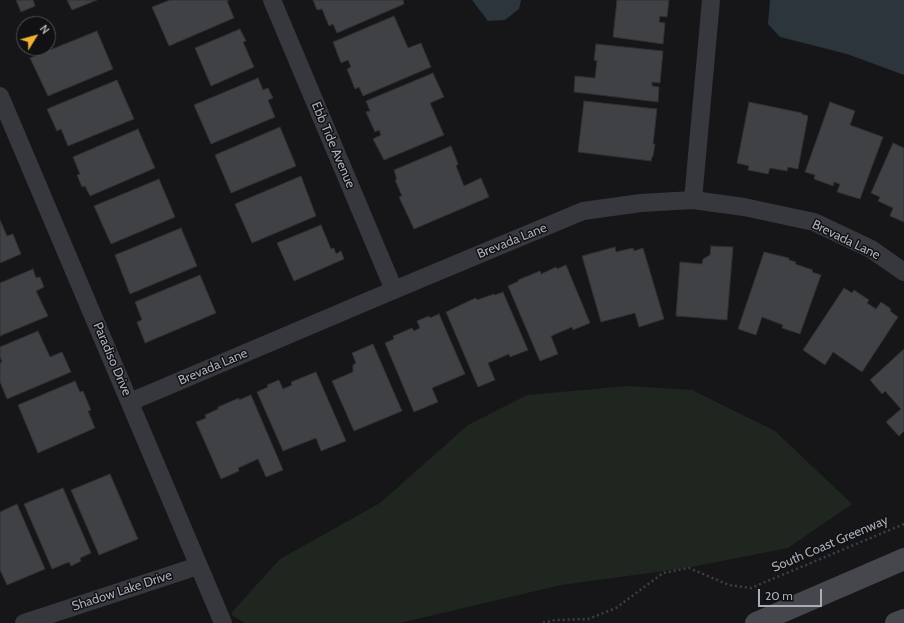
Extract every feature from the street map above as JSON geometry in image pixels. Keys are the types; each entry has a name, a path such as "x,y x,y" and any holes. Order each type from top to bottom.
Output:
{"street":[{"name":"Ebb Tide Avenue","path":"272,0 394,290"},
{"path":"694,200 711,0"},
{"name":"Paradiso Drive","path":"0,96 222,623"},
{"name":"Brevada Lane","path":"130,402 583,211 641,203 694,200 744,207 814,222 871,249 904,272"},
{"path":"756,623 904,559"},
{"name":"Shadow Lake Drive","path":"24,623 198,566"},
{"path":"896,623 904,620"}],"path":[{"name":"South Coast Greenway","path":"543,623 555,620 588,619 616,608 663,574 690,568 730,585 751,588 904,524"}],"shaded area":[{"path":"472,0 521,0 519,9 505,20 488,21"},
{"path":"770,0 904,0 904,75 847,54 780,37 768,24"},
{"path":"628,386 692,390 775,431 852,504 788,548 686,568 561,585 400,623 245,623 233,616 231,613 280,559 380,503 468,425 527,395"}],"building":[{"path":"16,0 33,0 35,6 21,12"},
{"path":"67,0 97,0 72,10"},
{"path":"170,0 229,0 227,1 234,18 169,46 152,7"},
{"path":"313,0 403,0 404,4 337,33 333,24 329,26 322,9 317,10"},
{"path":"617,0 669,0 667,17 660,16 659,22 665,23 663,44 613,37"},
{"path":"394,16 408,48 421,43 431,67 363,96 359,87 355,89 347,69 351,67 348,60 341,63 333,42"},
{"path":"240,29 246,41 243,42 254,67 211,86 195,48"},
{"path":"97,31 113,69 48,96 30,58 35,56 56,56 56,48"},
{"path":"596,44 663,51 660,83 652,82 652,86 659,87 658,102 574,92 575,76 595,78 597,61 594,60"},
{"path":"433,73 444,97 430,103 444,135 384,160 373,139 381,135 379,130 375,132 366,112 370,111 366,101"},
{"path":"258,78 263,90 268,88 273,98 268,100 275,117 211,144 194,105"},
{"path":"117,80 134,119 68,146 61,129 57,131 47,109"},
{"path":"584,101 657,109 653,144 655,144 651,161 578,152"},
{"path":"749,102 802,113 808,116 798,169 788,167 787,171 770,168 768,174 748,170 749,166 737,163"},
{"path":"830,102 855,111 850,125 883,137 860,199 837,192 840,184 834,182 833,186 814,179 815,175 805,172"},
{"path":"280,127 296,166 231,193 215,155"},
{"path":"138,129 155,168 90,196 85,186 82,187 77,175 80,174 73,157"},
{"path":"893,143 904,148 904,222 890,216 893,208 878,201 880,197 871,193"},
{"path":"451,146 458,164 456,166 464,186 481,178 489,197 414,229 399,197 402,196 395,180 397,180 394,170"},
{"path":"301,176 316,216 252,243 235,204"},
{"path":"159,179 175,217 111,244 94,206"},
{"path":"0,220 7,236 13,234 21,254 0,263"},
{"path":"321,225 331,249 334,248 336,254 341,251 344,259 294,281 277,243"},
{"path":"181,228 197,266 130,294 115,255"},
{"path":"711,246 733,247 727,320 676,316 680,262 702,264 703,259 710,255"},
{"path":"615,247 616,252 633,248 634,251 643,248 664,319 639,327 635,313 601,322 582,256"},
{"path":"764,252 789,258 789,260 796,262 795,264 813,270 812,272 821,275 800,334 782,328 783,325 762,317 756,335 738,329"},
{"path":"566,265 590,323 573,330 572,327 551,336 558,354 540,361 508,286 540,271 541,274 556,267 557,269"},
{"path":"33,269 36,278 40,277 44,287 36,291 48,316 0,336 0,283"},
{"path":"200,275 216,313 145,343 137,322 142,320 135,302"},
{"path":"844,288 852,293 854,290 869,300 867,303 876,309 881,302 891,309 890,311 898,317 862,372 833,352 825,365 803,350"},
{"path":"503,292 528,350 510,357 509,354 488,363 495,380 478,387 446,312 476,298 477,300"},
{"path":"439,314 465,374 432,388 438,402 414,412 385,343 394,339 393,336 412,328 414,331 420,328 417,321"},
{"path":"38,331 50,357 62,352 71,372 7,399 0,382 0,363 2,362 0,357 0,347"},
{"path":"373,344 402,411 354,431 332,381 353,372 353,365 356,363 352,353"},
{"path":"904,349 904,431 899,436 886,422 901,409 885,391 882,394 870,380"},
{"path":"316,372 346,441 321,451 316,438 283,451 257,392 268,387 267,385 279,380 283,389 292,385 291,382"},
{"path":"75,381 80,392 83,391 91,410 88,411 95,428 38,453 18,405"},
{"path":"251,395 283,470 266,477 258,459 238,468 239,471 221,479 196,422 206,418 205,415 218,409 218,407 239,398 239,400"},
{"path":"110,474 138,539 99,555 71,490"},
{"path":"63,488 91,553 80,558 81,561 71,566 69,562 52,569 24,504"},
{"path":"17,504 45,569 7,585 0,570 0,512"}]}
